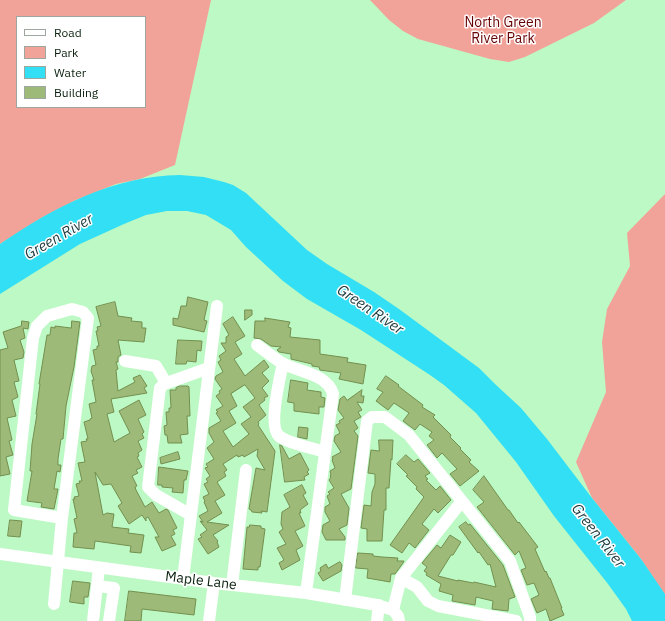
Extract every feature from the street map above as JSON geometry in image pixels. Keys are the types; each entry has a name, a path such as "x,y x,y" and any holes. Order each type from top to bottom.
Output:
{"street":[{"path":"183,579 217,306"},
{"path":"54,604 62,518 88,318 83,312 72,309 47,316 37,326 33,338 14,510 62,518"},
{"path":"257,345 283,363 319,378 332,388 333,394 306,593"},
{"path":"125,361 156,366 166,383"},
{"path":"283,363 274,413 276,432 287,441 325,452"},
{"path":"191,515 156,495 148,487 160,388 166,383 209,368"},
{"path":"345,600 367,421 372,417 385,417 409,435 510,561 530,617 530,621"},
{"path":"232,585 246,470"},
{"path":"397,616 401,578 462,501"},
{"name":"Maple Lane","path":"0,554 214,583 306,593 379,605 397,616"},
{"path":"92,621 99,568"},
{"path":"401,578 417,587 428,601 438,606 516,621"},
{"path":"209,621 214,583"},
{"path":"97,586 114,588 110,621"},
{"path":"376,621 379,605"}],"green space":[{"path":"0,0 211,0 175,165 140,179 116,184 76,200 43,217 0,244"},
{"name":"North Green River Park","path":"370,0 626,0 594,23 525,57 509,62 490,59 418,39 403,31 389,20"},
{"path":"665,194 665,595 641,559 592,498 576,462 606,392 602,342 607,309 630,266 627,233"}],"water":[{"name":"Green River","path":"180,175 204,177 224,182 233,185 246,193 307,250 399,309 479,368 521,408 641,559 665,594 665,621 632,621 626,609 608,584 554,516 516,462 476,413 444,385 430,375 361,330 307,299 283,281 246,247 231,230 206,215 187,211 167,211 146,215 80,244 0,294 0,244 20,230 63,206 108,188 131,181"}],"building":[{"path":"188,297 208,302 204,320 207,321 204,332 173,325 173,318 178,319 181,306 186,306"},
{"path":"115,302 118,316 132,318 131,321 142,322 142,328 146,328 144,342 118,340 121,355 118,357 118,362 116,362 118,369 116,370 118,391 135,382 133,378 140,375 147,386 144,388 147,393 111,399 114,412 107,414 114,442 130,433 119,411 139,400 146,415 138,419 144,432 142,434 144,438 138,441 142,450 138,453 139,456 137,457 142,467 136,470 138,473 132,476 137,486 135,487 136,490 145,507 152,502 159,513 166,509 168,510 177,528 173,530 175,534 171,536 176,545 162,551 155,537 159,537 148,517 146,518 146,521 142,515 129,524 118,506 122,503 111,484 103,485 95,472 103,515 107,513 114,514 112,527 129,529 128,533 144,535 141,553 130,552 131,546 95,541 94,549 73,547 74,533 77,533 74,519 77,518 73,499 75,499 74,497 79,496 76,484 80,483 79,481 82,481 78,463 85,462 81,442 87,441 86,439 88,439 84,422 92,418 89,404 96,402 92,380 94,380 91,371 92,366 96,365 93,350 97,349 97,346 99,346 96,331 98,331 97,327 101,326 96,307"},
{"path":"245,310 252,310 252,315 245,320"},
{"path":"233,317 245,336 235,342 242,354 234,359 245,376 264,360 269,367 262,373 269,381 262,388 268,396 264,398 265,400 259,405 266,415 258,422 258,425 275,451 267,512 252,512 249,509 256,468 265,470 257,456 258,449 244,457 243,455 238,457 237,455 223,464 227,470 224,472 226,476 217,482 225,495 215,501 222,513 207,522 229,525 213,535 218,541 219,547 208,554 198,539 202,537 200,535 207,530 200,521 203,522 199,516 208,511 203,497 209,494 204,484 208,482 206,479 210,476 205,468 208,467 206,464 214,459 207,448 214,442 209,433 209,428 221,421 216,413 218,412 216,410 223,406 216,396 222,389 215,379 216,376 223,372 218,362 221,360 219,356 226,351 221,343 226,343 226,337 229,335 223,324","holes":["245,385 255,398 243,407 251,417 241,424 249,434 233,447 223,431 236,423 229,411 237,406 231,394"]},
{"path":"265,318 290,322 288,327 291,328 290,337 320,340 320,354 348,358 347,362 366,365 363,384 339,379 341,373 320,370 319,367 312,366 312,364 291,359 291,354 279,352 277,350 281,347 271,346 261,339 254,338 255,321 265,321"},
{"path":"22,321 29,322 28,329 23,328 25,338 20,340 24,352 23,358 14,360 19,381 14,382 18,397 12,400 16,416 7,418 12,440 9,441 13,455 6,457 10,474 0,476 0,350 8,348 3,332 21,326"},
{"path":"72,321 80,322 74,367 66,406 63,439 61,439 58,459 58,465 61,465 60,472 57,471 54,489 58,489 54,509 41,507 42,503 27,501 32,471 30,471 32,444 37,414 39,384 47,335 50,335 51,327 71,328"},
{"path":"178,340 202,341 201,351 197,350 196,362 187,361 186,364 176,364"},
{"path":"386,376 423,405 422,407 435,415 433,417 451,435 450,437 471,460 469,462 479,471 460,486 450,474 457,469 442,453 437,458 427,445 434,440 429,436 432,432 420,424 415,430 403,421 409,413 394,403 388,410 376,401 383,392 377,389"},
{"path":"291,380 308,383 307,390 321,392 321,397 325,398 324,407 319,407 319,414 294,411 294,403 288,402"},
{"path":"180,386 189,387 190,416 187,416 188,434 180,435 182,443 168,443 164,426 167,425 166,412 169,412 169,408 171,408 170,390 176,390 176,388"},
{"path":"362,390 361,396 364,396 363,403 357,402 362,410 358,412 361,417 354,421 358,428 354,431 358,436 351,489 341,494 349,508 347,525 339,529 345,537 345,540 326,540 322,532 323,525 330,521 325,512 325,507 330,504 327,496 330,494 328,492 334,488 329,480 331,477 330,471 335,468 332,457 341,452 334,441 335,436 340,433 336,425 344,418 338,410 340,399 344,396 347,400"},
{"path":"299,427 308,428 307,439 298,437"},
{"path":"379,440 393,440 389,488 386,488 386,510 384,510 382,541 367,541 367,529 361,528 364,505 371,506 372,492 375,484 375,474 368,473 371,450 379,451"},
{"path":"280,445 289,459 300,453 309,470 307,472 309,474 304,477 305,480 285,482"},
{"path":"178,452 180,459 161,464 160,458"},
{"path":"406,455 414,462 418,459 430,473 425,476 428,479 426,480 436,490 440,486 451,500 438,513 434,509 422,524 429,530 415,548 409,543 402,553 390,545 424,497 406,476 408,475 397,464"},
{"path":"159,467 188,471 186,480 184,480 183,493 172,492 173,488 158,485"},
{"path":"484,476 508,510 538,547 535,549 545,572 546,571 550,578 564,615 550,621 546,609 537,613 531,599 539,595 534,583 527,585 521,570 526,568 519,551 515,555 477,507 484,502 473,490"},
{"path":"302,485 306,493 303,495 308,504 300,510 301,513 299,513 305,526 295,531 303,546 296,550 300,560 282,570 279,563 284,560 277,548 286,544 279,532 283,529 281,524 282,512 290,507 284,495"},
{"path":"10,520 22,521 20,537 8,536"},
{"path":"466,522 468,525 470,524 503,565 515,597 509,599 508,611 492,609 493,601 476,597 475,605 452,601 453,595 439,591 441,584 426,575 427,573 424,571 427,567 422,563 437,545 441,548 450,535 461,542 438,576 496,587 490,564 488,565 459,527"},
{"path":"250,525 261,526 261,528 265,529 260,567 258,567 258,570 243,569 247,527"},
{"path":"358,553 398,558 397,561 404,561 395,574 391,574 390,582 367,578 368,569 356,568"},
{"path":"340,562 342,565 341,571 323,581 318,573 321,571 320,568 326,564 328,568"},
{"path":"73,581 90,583 88,597 84,597 84,604 70,602"},
{"path":"129,591 196,599 194,615 142,609 141,621 125,621"}]}
